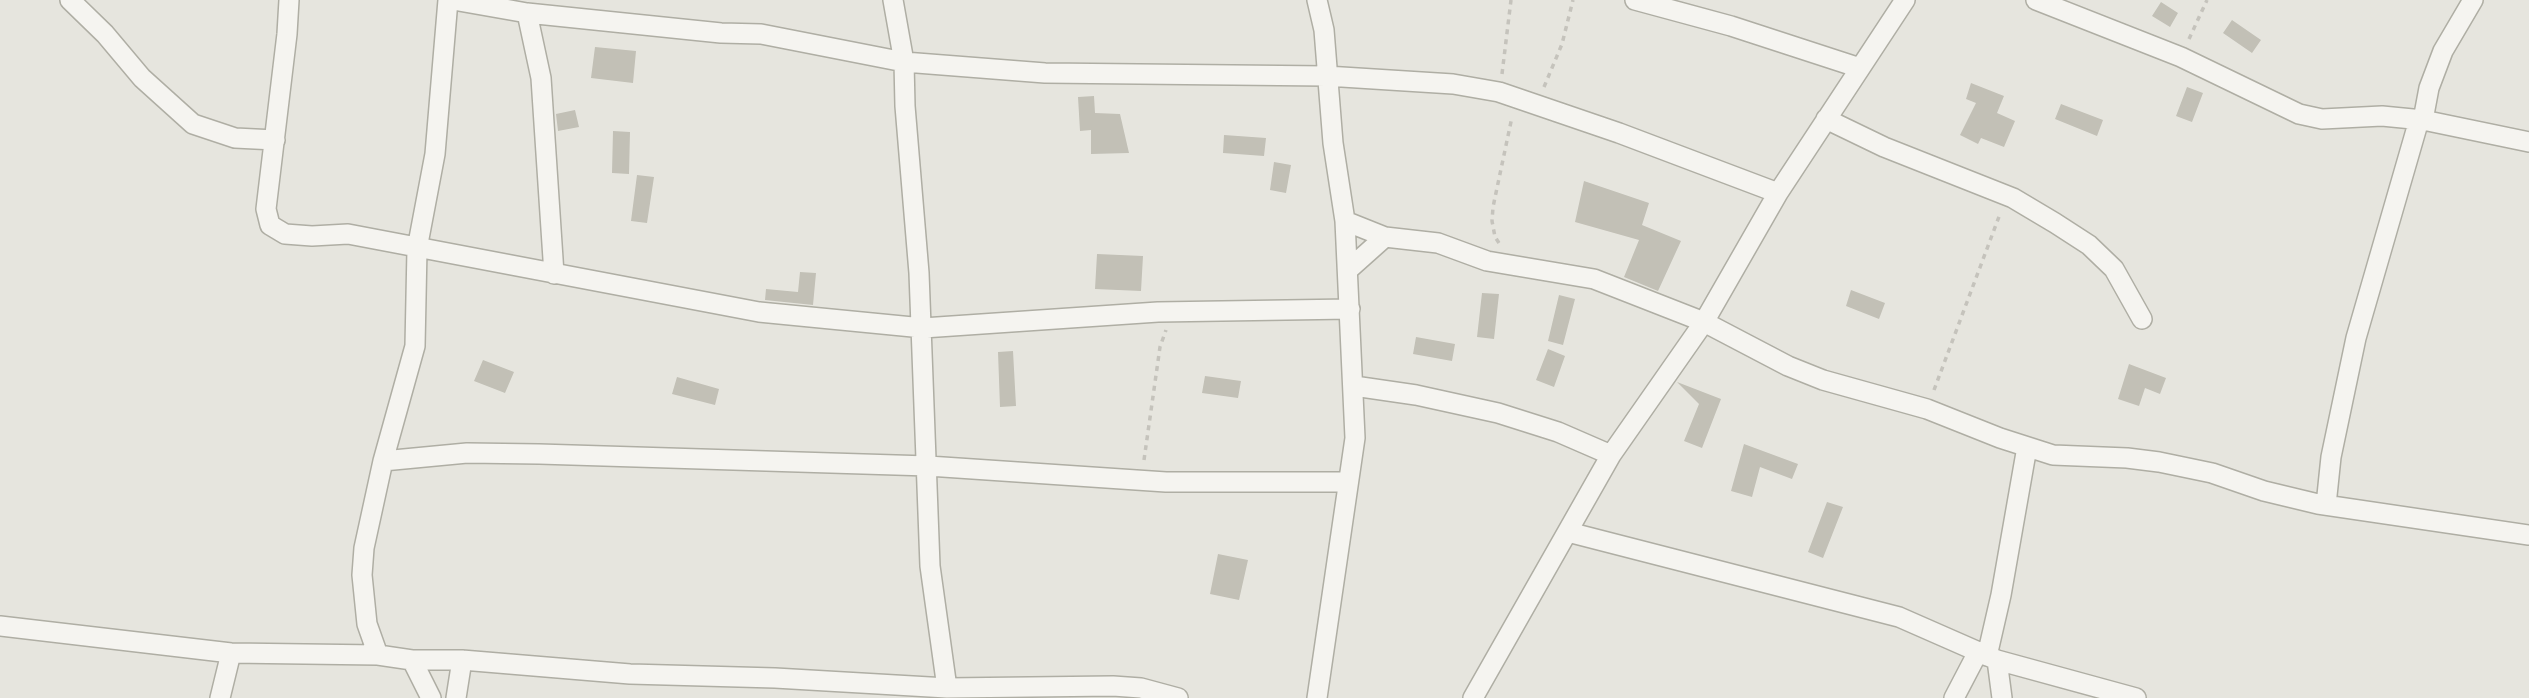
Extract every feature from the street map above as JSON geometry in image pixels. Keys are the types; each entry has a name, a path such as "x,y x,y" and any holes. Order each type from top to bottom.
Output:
{"street":[{"path":"70,0 105,34 142,78 193,124 235,138 275,140"},
{"path":"289,0 266,209 270,225 285,234 348,234 759,312 922,328 1174,312 1350,309"},
{"path":"379,655 367,624 362,575 364,548 383,461 415,346 417,249 435,154 451,0 527,13 721,33 761,34 904,62 1045,73 1326,76 1453,84 1517,99 1619,133 1778,193"},
{"path":"893,0 904,62 922,328 930,566 947,688"},
{"path":"1317,0 1324,30 1326,76 1345,221 1355,438 1317,698"},
{"path":"1635,0 1731,26 1860,68"},
{"path":"1478,695 1611,456 1704,322 1778,193 1905,0"},
{"path":"2036,0 2180,57 2299,114 2322,119 2382,116 2421,120 2529,142"},
{"path":"2326,505 2331,457 2356,338 2429,88 2443,51 2473,0"},
{"path":"527,13 541,78 554,274"},
{"path":"1826,119 1884,147 2005,195 2089,245 2114,269 2142,319"},
{"path":"1345,221 1385,237 1438,243 1487,261 1594,279 1704,322 1788,366 1823,380 1927,409 2027,447 2063,456 2159,462 2212,473 2264,491 2326,505 2529,536"},
{"path":"1348,270 1385,237"},
{"path":"1354,386 1416,395 1498,413 1558,432 1611,456"},
{"path":"1954,698 1988,656 2027,447"},
{"path":"383,461 467,453 928,466 1142,480 1348,482"},
{"path":"1567,532 1899,617 1988,656 2136,698"},
{"path":"0,626 231,653 379,655 412,660 462,660 630,674 775,678 1032,693 1141,688 1178,698"},
{"path":"220,698 231,653"},
{"path":"1988,656 2002,698"},
{"path":"412,660 431,698"},
{"path":"456,698 462,660"}],"path":[{"path":"1511,0 1517,99 1501,165 1492,222 1495,237 1519,266"},
{"path":"1517,99 1562,44 1573,0"},
{"path":"2180,57 2207,0"},
{"path":"1927,409 1997,224 2005,195"},
{"path":"1142,480 1160,347 1174,312"}],"building":[{"path":"2161,2 2178,13 2170,27 2152,16"},
{"path":"2232,20 2261,40 2252,53 2223,33"},
{"path":"595,47 636,51 633,83 591,78"},
{"path":"1971,83 2004,96 1997,113 2015,121 2004,147 1981,138 1978,144 1960,135 1976,103 1966,99"},
{"path":"2187,87 2203,93 2192,122 2176,116"},
{"path":"1094,96 1095,113 1120,114 1129,153 1091,154 1091,130 1080,131 1078,97"},
{"path":"2061,104 2103,120 2097,136 2055,119"},
{"path":"575,110 579,127 558,131 556,114"},
{"path":"613,131 630,132 629,174 612,173"},
{"path":"1224,135 1266,138 1264,156 1223,153"},
{"path":"1274,162 1291,165 1286,193 1270,190"},
{"path":"637,175 654,177 647,223 631,221"},
{"path":"1584,181 1649,203 1642,225 1681,241 1658,291 1624,277 1639,240 1575,222"},
{"path":"1097,254 1143,256 1141,291 1095,289"},
{"path":"800,272 816,273 813,305 765,300 766,289 798,292"},
{"path":"1851,290 1885,303 1879,319 1846,306"},
{"path":"1482,293 1499,294 1494,339 1477,337"},
{"path":"1559,295 1575,299 1563,345 1548,341"},
{"path":"1416,337 1455,344 1452,361 1413,354"},
{"path":"1548,349 1565,356 1554,387 1536,380"},
{"path":"1013,351 1016,406 1000,407 998,352"},
{"path":"483,360 514,372 505,393 474,381"},
{"path":"2129,364 2166,378 2160,394 2145,388 2139,406 2118,399"},
{"path":"1205,376 1241,381 1238,398 1202,393"},
{"path":"677,377 719,389 715,405 672,394"},
{"path":"1677,382 1721,399 1702,448 1684,441 1699,404"},
{"path":"1744,444 1798,464 1792,479 1760,467 1752,497 1731,491"},
{"path":"1827,502 1843,507 1823,558 1808,552"},
{"path":"1218,554 1248,560 1239,600 1210,594"}]}
